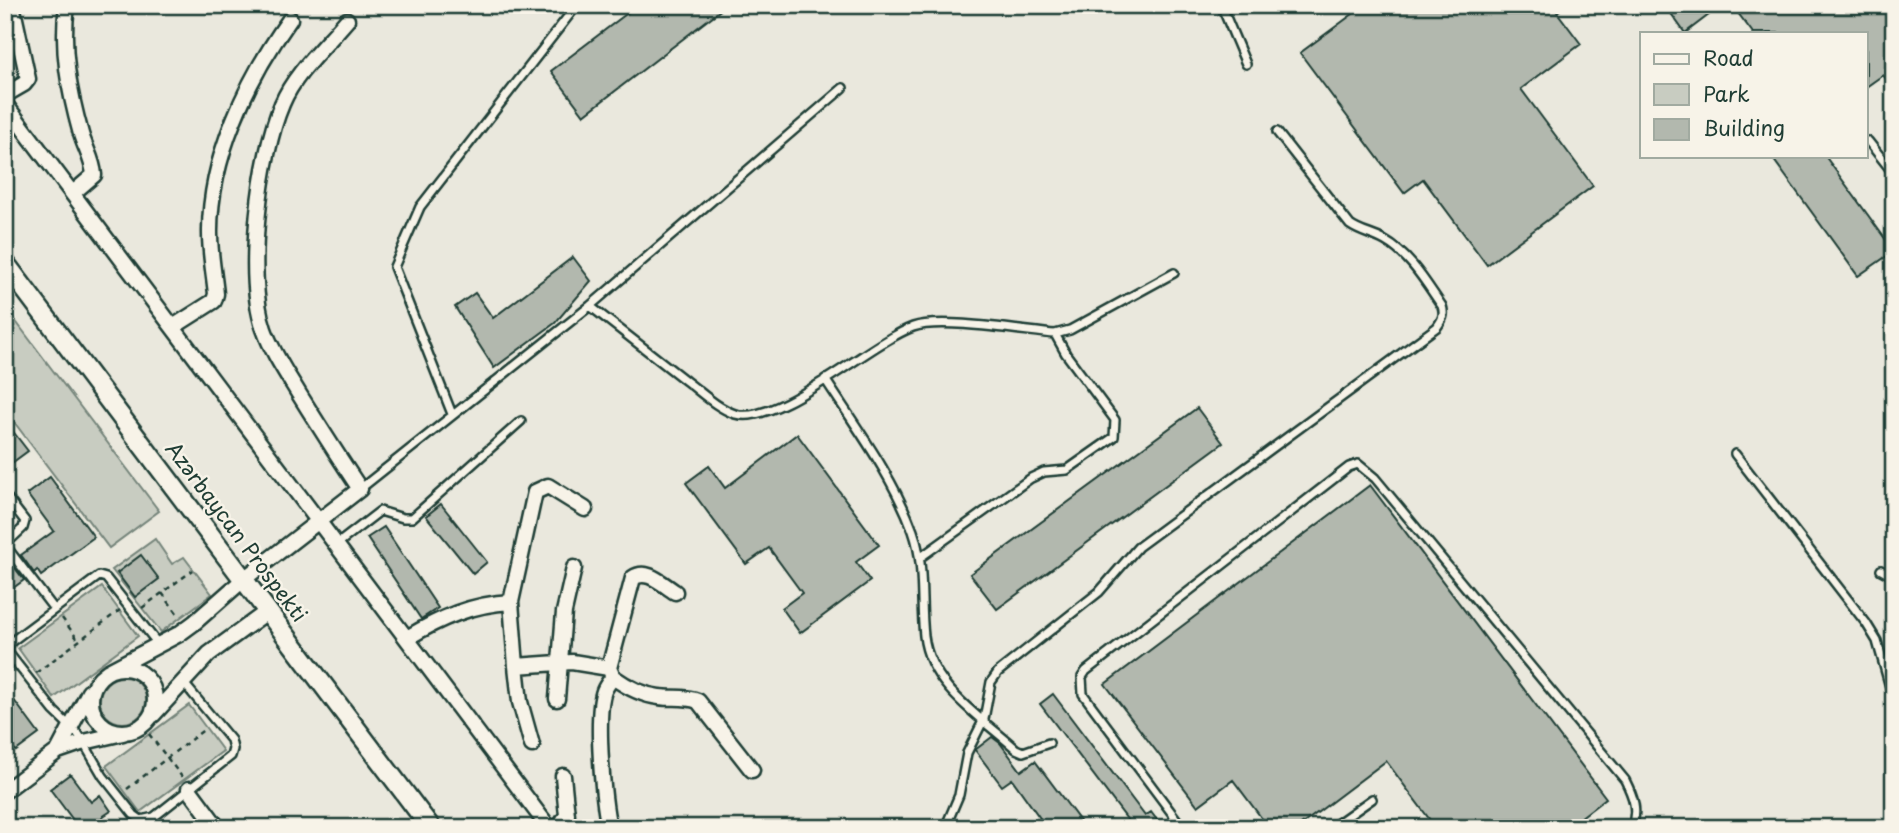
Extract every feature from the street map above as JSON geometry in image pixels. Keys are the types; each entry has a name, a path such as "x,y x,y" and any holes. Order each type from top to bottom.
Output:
{"street":[{"path":"5,95 24,85 28,79 12,5"},
{"path":"66,5 63,33 72,103 94,174 73,193"},
{"path":"173,327 214,301 216,294 210,234 212,199 225,146 238,109 256,72 290,19"},
{"path":"58,751 87,695 102,677 194,623 244,579 360,489 290,380 264,330 258,305 255,268 256,229 271,141 282,104 293,84 347,20"},
{"path":"5,104 549,828"},
{"name":"Azərbaycan Prospekti","path":"5,263 431,828"},
{"path":"532,745 520,702 511,602 535,492 548,486 585,509"},
{"path":"557,699 564,612 574,568"},
{"path":"609,828 600,742 603,700 633,578 646,574 675,592"},
{"path":"407,638 447,615 511,602"},
{"path":"5,791 58,751 83,742 148,728 183,682 216,648 268,611"},
{"path":"516,666 572,662 611,672 634,690 660,697 688,697 698,701 752,770"},
{"path":"128,732 120,733 106,728 96,718 90,704 102,677 129,669 148,680 154,694 154,708 148,728"},
{"path":"559,828 567,815 563,776"},
{"path":"186,784 218,828"}],"lane":[{"path":"452,414 394,267 420,207 577,5"},
{"path":"1220,5 1246,64"},
{"path":"360,489 590,306 843,88"},
{"path":"945,828 959,795 967,753 984,719 991,682 998,672 1099,592 1138,547 1426,336 1441,321 1444,313 1442,306 1411,262 1384,240 1350,225 1277,132"},
{"path":"1868,141 1894,174"},
{"path":"590,306 712,401 735,414 754,415 781,406 893,336 916,326 937,323 1055,334 1070,330 1174,273"},
{"path":"921,557 1031,478 1044,472 1067,470 1114,437 1115,420 1066,354 1055,334"},
{"path":"825,379 884,471 912,528 921,557 924,636 934,670 944,684 1016,749 1023,752 1049,743"},
{"path":"335,545 380,511 412,518 521,421"},
{"path":"1735,454 1866,623 1877,641 1894,701"},
{"path":"1183,828 1083,694 1082,677 1349,467 1358,464 1384,489 1625,780 1635,801 1631,828"},
{"path":"5,495 25,521 23,528 5,545 54,609"},
{"path":"1881,570 1894,576"},
{"path":"159,645 106,578 99,576 10,642 7,649 54,711 72,727 103,776 141,820 153,817 186,784 231,756 231,740 183,682"},
{"path":"1331,828 1372,799"}],"path":[{"path":"142,608 193,569"},
{"path":"162,593 180,617"},
{"path":"36,673 120,610"},
{"path":"61,617 79,641"},
{"path":"148,728 186,784"},
{"path":"125,791 206,728"}],"green space":[{"path":"5,307 159,511 109,548 5,410"},
{"path":"155,539 172,564 184,557 212,594 161,632 112,570"},
{"path":"102,587 138,636 54,698 18,648"},
{"path":"123,677 139,684 146,700 139,716 123,723 107,716 100,700 107,684"},
{"path":"189,705 223,751 140,812 106,766"}],"building":[{"path":"638,5 727,5 584,115 551,71"},
{"path":"1365,5 1567,5 1557,12 1581,44 1521,89 1593,186 1487,265 1423,179 1404,193 1300,53"},
{"path":"1665,5 1722,5 1686,32"},
{"path":"1732,5 1894,5 1894,89 1883,75 1868,86 1868,32 1752,32"},
{"path":"1772,158 1826,158 1894,251 1858,276"},
{"path":"573,257 591,281 555,323 494,368 455,307 475,293 493,318"},
{"path":"1197,408 1223,443 997,609 970,574"},
{"path":"5,421 28,451 5,468"},
{"path":"797,434 879,545 856,562 870,581 800,633 782,608 802,593 769,548 746,564 686,483 709,466 725,488"},
{"path":"50,477 94,537 41,576 37,570 34,573 21,555 54,531 27,494"},
{"path":"1370,485 1606,798 1567,828 1436,828 1386,761 1297,828 1269,828 1233,780 1198,806 1105,684"},
{"path":"441,504 487,562 473,574 426,516"},
{"path":"384,527 438,608 421,619 367,538"},
{"path":"141,555 159,579 135,597 117,573"},
{"path":"11,563 24,580 5,594 5,567"},
{"path":"5,688 39,734 16,751 5,737"},
{"path":"1053,694 1145,816 1151,812 1163,828 1130,828 1132,826 1040,704"},
{"path":"992,737 1000,743 1021,771 1035,761 1085,828 1047,828 1012,779 1002,786 975,750"},
{"path":"70,774 91,802 100,795 111,811 102,817 110,828 79,828 50,789"}]}
